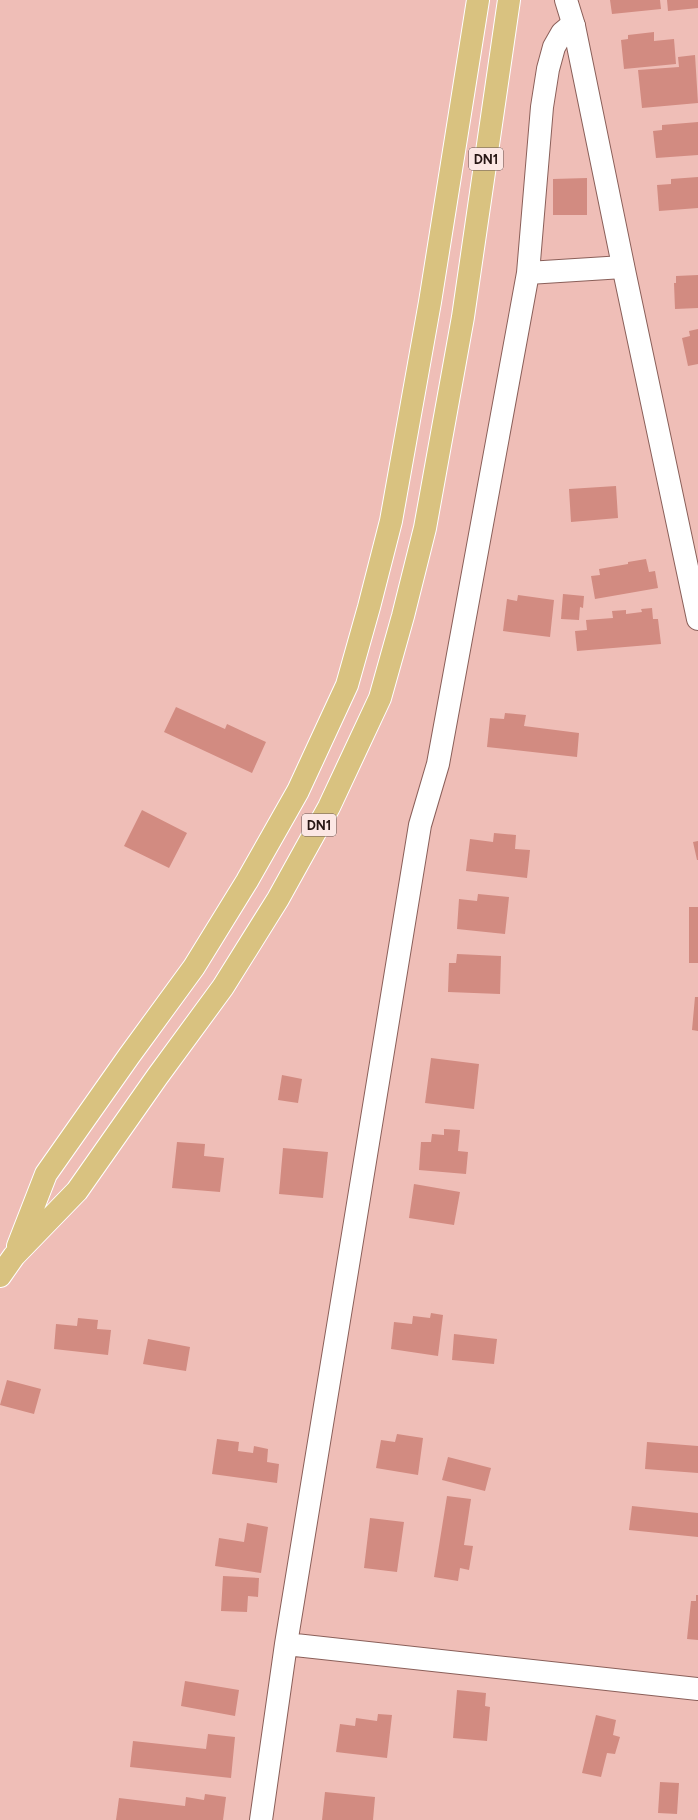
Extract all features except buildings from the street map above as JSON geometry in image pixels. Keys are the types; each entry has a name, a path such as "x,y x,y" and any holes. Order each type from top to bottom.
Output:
{"main road":[{"name":"DN1","path":"14,1256 46,1174 194,967 247,881 298,791 347,685 391,521 431,294 478,0"},
{"name":"DN1","path":"0,1276 14,1256 77,1191 223,987 278,899 329,808 380,698 404,616 425,528 463,317 509,0"}],"street":[{"path":"566,0 574,26 698,619"},
{"path":"261,1820 286,1644 420,825 438,764 528,273 542,107 548,69 554,47 562,33 568,28 574,26"},
{"path":"528,273 624,267"},
{"path":"286,1644 698,1689"}]}
